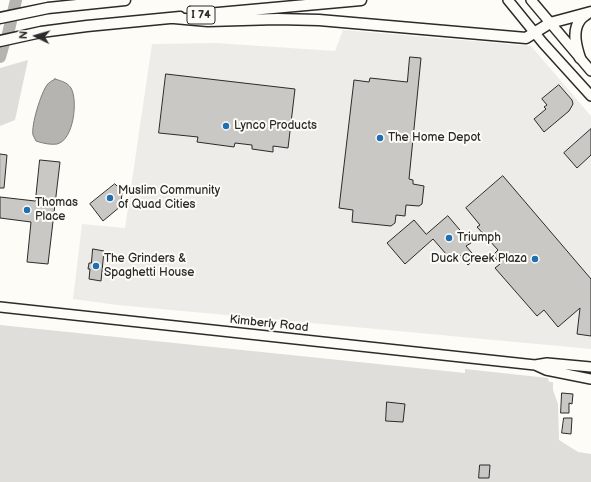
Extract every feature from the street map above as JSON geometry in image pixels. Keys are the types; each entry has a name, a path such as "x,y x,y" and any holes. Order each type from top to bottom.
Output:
{"highway":[{"path":"0,18 48,8 125,0"},
{"name":"I 74","path":"0,41 41,32 87,26 361,0"},
{"path":"174,18 208,21 277,18 319,20 526,38 550,23 590,12"},
{"path":"580,58 575,39 576,30 581,19 590,12"}],"main road":[{"path":"508,0 543,44 591,96"},
{"path":"531,0 591,71"},
{"name":"Kimberly Road","path":"0,307 535,365 547,363 591,367"},
{"name":"Kimberly Road","path":"535,365 546,370 591,379"}],"shaded area":[{"path":"343,30 531,46 591,116 591,349 118,305 73,299 82,224 125,228 152,44 215,43 335,51"},
{"path":"28,60 15,120 0,126 0,68"},
{"path":"55,79 66,83 71,88 74,101 73,119 71,128 63,141 57,144 43,143 36,141 33,135 35,117 45,89 50,82"},
{"path":"0,325 465,373 465,369 548,378 549,382 553,382 553,390 558,404 559,440 578,452 591,454 591,482 0,482"}],"building":[{"name":"The Home Depot","path":"410,57 421,58 409,179 413,180 413,184 424,186 422,204 419,206 406,205 405,216 396,215 395,223 391,226 352,222 353,210 339,208 354,80 369,82 370,78 407,82"},
{"path":"166,74 295,89 288,148 273,146 273,152 252,149 252,145 235,143 234,147 197,142 198,137 159,133"},
{"path":"559,85 572,100 573,104 569,111 544,132 534,119 546,109 544,107 547,105 542,99"},
{"path":"591,129 591,155 577,168 564,153"},
{"path":"0,154 7,155 4,188 0,188"},
{"name":"Thomas Place","path":"40,160 60,162 48,264 27,262 31,222 0,218 0,197 35,201"},
{"name":"Duck Creek Plaza","path":"503,176 591,279 591,336 577,334 580,308 558,327 544,310 537,316 495,268 500,264 493,255 498,250 477,227 480,225 466,208"},
{"name":"Muslim Community of Quad Cities","path":"115,184 122,191 121,206 103,221 90,204"},
{"path":"448,216 471,243 466,246 476,258 468,265 460,255 453,262 433,239 405,264 387,243 414,220 426,234"},
{"name":"The Grinders & Spaghetti House","path":"93,249 104,251 101,281 89,279 90,269 88,269 89,263 91,263"},
{"path":"562,393 573,394 572,404 569,403 569,413 561,413"},
{"path":"387,402 405,404 403,422 386,421"},
{"path":"564,418 572,418 571,434 562,433"},
{"path":"480,465 490,465 489,478 479,478"}],"waterway":[{"path":"0,57 7,38 16,0"}],"place":[{"name":"Lynco Products","path":"226,126"},
{"name":"The Home Depot","path":"380,138"},
{"name":"Muslim Community of Quad Cities","path":"110,198"},
{"name":"Thomas Place","path":"27,210"},
{"name":"Triumph","path":"449,238"},
{"name":"Duck Creek Plaza","path":"535,259"},
{"name":"The Grinders & Spaghetti House","path":"96,266"}]}
